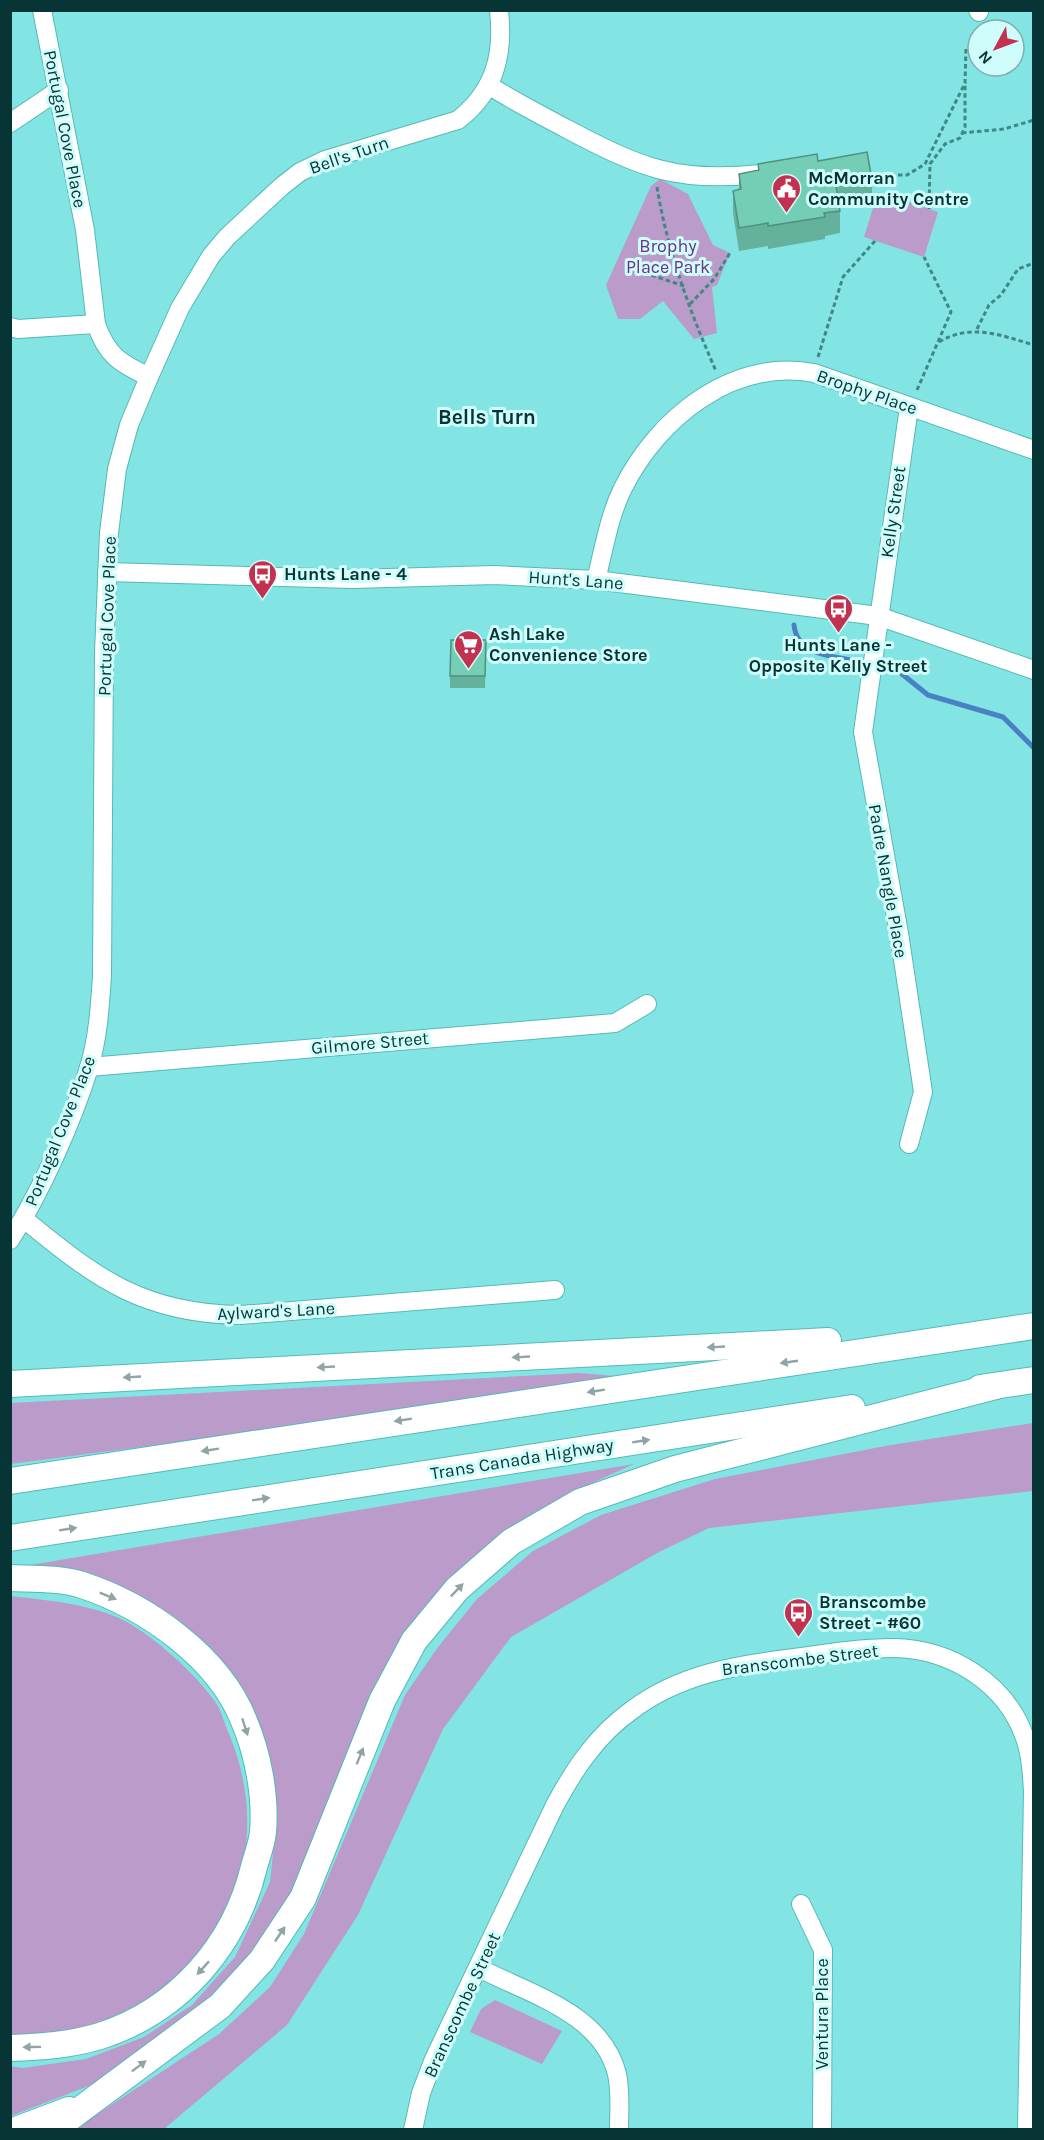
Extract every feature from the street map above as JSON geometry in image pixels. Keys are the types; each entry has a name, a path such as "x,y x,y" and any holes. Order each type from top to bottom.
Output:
{"highway":[{"path":"10,1481 1034,1326"},
{"path":"10,1384 984,1333"},
{"name":"Trans Canada Highway","path":"10,1538 1034,1380"},
{"path":"52,2130 93,2102 220,2006 262,1960 303,1898 382,1701 414,1641 457,1589 511,1542 580,1502 675,1469 996,1386"},
{"path":"10,1578 81,1585 127,1604 178,1636 215,1672 244,1720 261,1779 263,1833 249,1890 224,1942 186,1986 158,2009 101,2036 70,2044 10,2048"},
{"path":"16,2130 93,2102"}],"street":[{"name":"Portugal Cove Place","path":"10,1240 24,1219 89,1067 99,1019 102,976 107,572 111,502 129,425 149,377 114,358 101,338 96,324 85,230 42,10"},
{"name":"Bell's Turn","path":"149,377 194,281 226,237 264,201 300,172 325,160 458,120 474,108 490,86 502,40 499,10"},
{"path":"490,86 596,145 645,167 718,179 774,173"},
{"path":"10,123 58,90"},
{"path":"10,327 18,329 96,324"},
{"name":"Brophy Place","path":"596,580 614,511 633,471 647,449 677,415 734,380 772,371 796,370 814,373 913,399 1034,450"},
{"name":"Kelly Street","path":"878,616 913,399"},
{"name":"Hunt's Lane","path":"107,572 353,579 494,575 596,580 831,608 878,616 1034,670"},
{"name":"Padre Nangle Place","path":"878,616 863,732 923,1092 909,1144"},
{"name":"Gilmore Street","path":"89,1067 615,1023 647,1004"},
{"name":"Aylward's Lane","path":"24,1219 79,1264 130,1293 171,1309 204,1315 241,1315 555,1290"},
{"name":"Branscombe Street","path":"413,2130 422,2093 434,2059 571,1777 596,1742 632,1710 673,1685 733,1666 895,1648 938,1655 973,1672 1004,1699 1016,1717 1030,1760 1033,1792 1027,2130"},
{"name":"Ventura Place","path":"801,1904 823,1950 822,2130"},
{"path":"479,1968 570,2013 591,2028 608,2051 617,2075 619,2130"}],"path":[{"path":"929,209 930,164 945,144 960,138 965,127 966,48"},
{"path":"867,175 907,175 925,164 965,83"},
{"path":"962,133 1004,129 1034,120"},
{"path":"660,203 664,229 716,371"},
{"path":"819,357 843,277 875,241"},
{"path":"690,304 714,279 730,253"},
{"path":"913,399 951,312 924,257"},
{"path":"976,331 989,306 1002,295 1018,269 1034,263"},
{"path":"642,267 642,272 684,286"},
{"path":"937,343 947,337 982,330 1034,345"}],"green space":[{"name":"Brophy Place Park","path":"660,179 688,194 713,245 730,253 717,285 712,287 717,333 694,339 663,301 640,319 618,319 606,285 651,186"},
{"path":"878,192 938,212 924,257 864,237"},
{"path":"579,1373 628,1377 553,1386 325,1422 11,1464 11,1403"},
{"path":"1033,1423 1033,1491 709,1528 659,1552 511,1637 443,1729 358,1915 287,2025 164,2129 73,2130 219,2034 270,1987 304,1934 405,1695 438,1647 477,1599 533,1551 601,1515 715,1479 885,1446"},
{"path":"634,1464 570,1493 522,1524 465,1568 285,1913 222,1998 104,2080 11,2116 10,2066 22,2068 86,2059 144,2037 192,2005 235,1957 270,1882 277,1815 260,1733 184,1632 18,1567"},
{"path":"10,1596 69,1604 112,1615 149,1636 186,1669 216,1703 230,1736 240,1766 246,1796 247,1826 245,1855 238,1884 226,1912 211,1938 171,1984 139,2011 101,2030 11,2040"},
{"path":"495,2000 562,2031 542,2064 470,2032 481,2009"}],"building":[{"path":"867,152 872,180 836,186 840,211 824,213 825,217 739,228 733,191 741,189 739,174 759,170 758,164 817,154 818,161"},
{"name":"Ash Lake Convenience Store","path":"451,640 486,640 485,676 450,676"}],"waterway":[{"path":"794,625 796,635 808,648 824,655 852,660"},
{"path":"892,666 928,695 1003,717 1034,748"}],"place":[{"name":"McMorran Community Centre","path":"787,214"},
{"name":"Hunts Lane - 4","path":"263,600"},
{"name":"Hunts Lane - Opposite Kelly Street","path":"838,634"},
{"name":"Ash Lake Convenience Store","path":"468,670"},
{"name":"Branscombe Street - #60","path":"798,1638"}],"district":[{"name":"Bells Turn","path":"487,417"}]}
